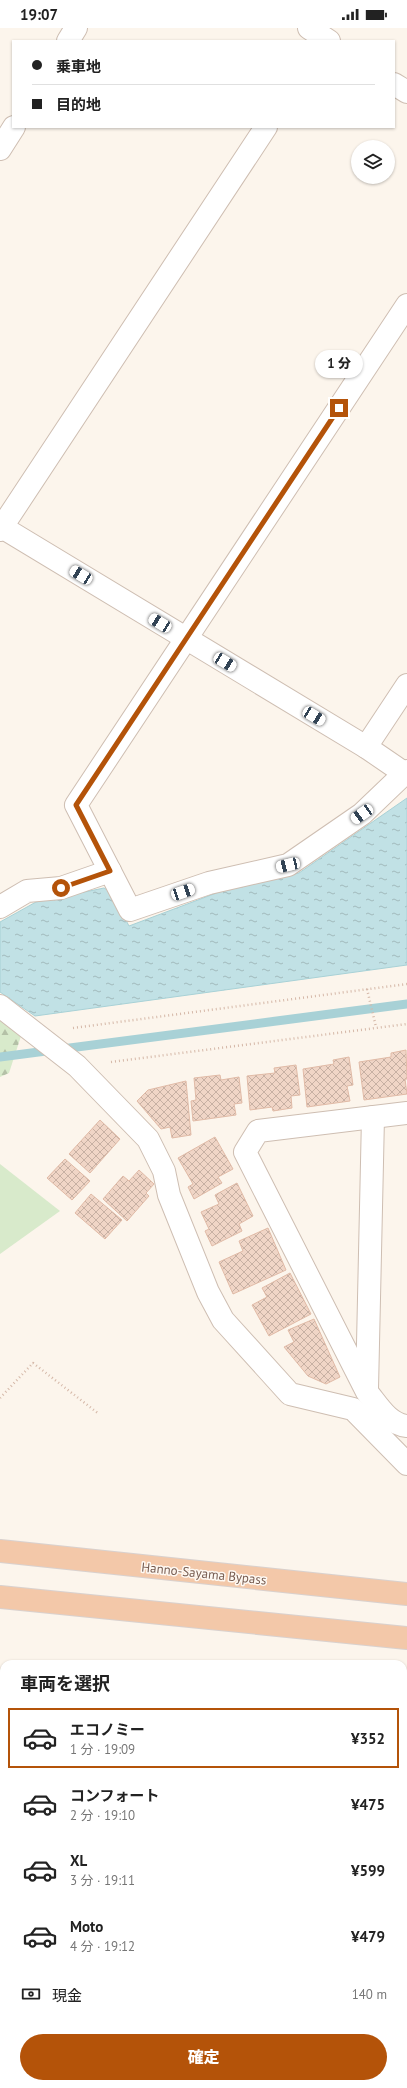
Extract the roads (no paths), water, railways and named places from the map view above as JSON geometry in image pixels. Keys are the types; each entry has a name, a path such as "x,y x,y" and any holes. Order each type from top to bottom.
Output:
{"highway":[{"name":"Hanno-Sayama Bypass","path":"0,1551 407,1594"},
{"path":"0,1597 407,1638"}],"street":[{"path":"69,40 76,28"},
{"path":"395,85 407,92"},
{"path":"0,149 13,128"},
{"path":"265,128 1,527 186,639 366,748 405,772 362,814 288,865 209,883 130,910 76,805 186,639 407,305"},
{"path":"366,748 407,685"},
{"path":"0,907 27,891 61,888 110,871"},
{"path":"0,1006 74,1064 148,1138 164,1171 169,1195 208,1292 223,1320 290,1394 353,1410 407,1464"},
{"path":"407,1113 258,1131 245,1152 367,1392 392,1422 399,1426 407,1426"},
{"path":"367,1392 373,1117"}],"water":[{"path":"407,798 407,965 35,1016 0,992 0,922 36,902 104,888 111,892 129,926 227,889 299,873"}],"waterway":[{"path":"0,1057 407,1004"}]}
